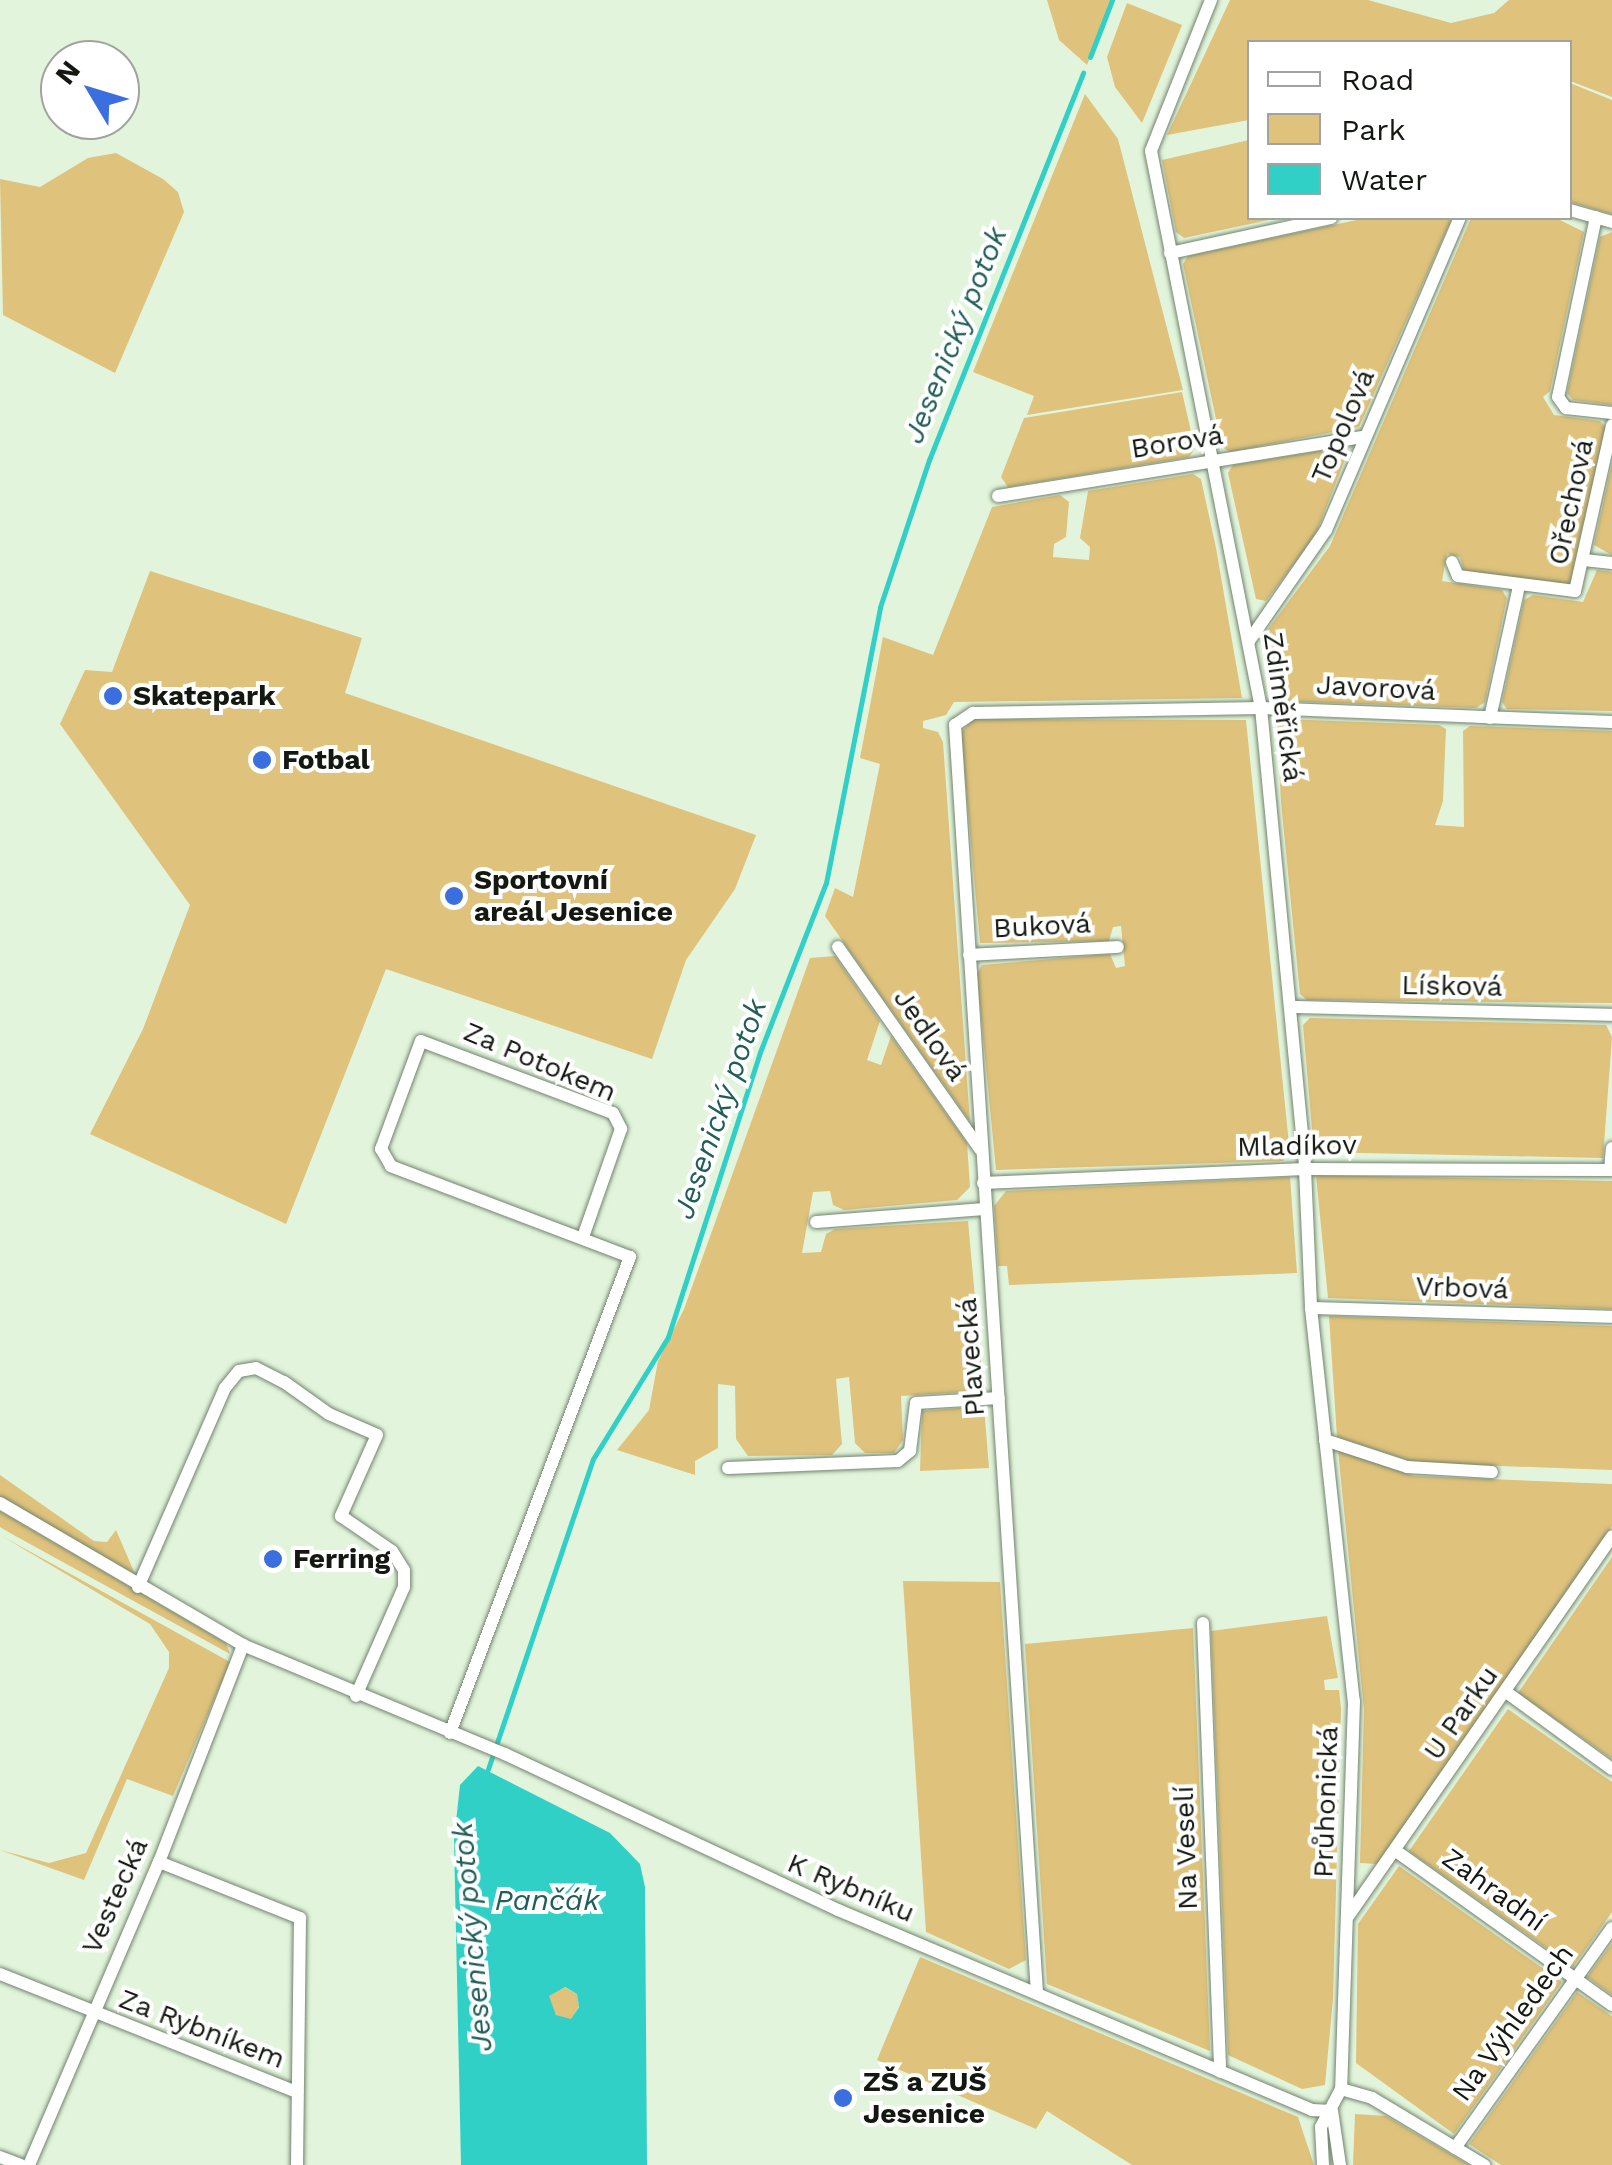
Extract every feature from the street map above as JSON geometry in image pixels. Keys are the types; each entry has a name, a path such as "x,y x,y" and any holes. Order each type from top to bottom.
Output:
{"street":[{"name":"Zdiměřická","path":"1212,0 1151,151 1261,708 1292,1007 1325,1440"},
{"path":"1572,211 1612,222"},
{"name":"Ořechová","path":"1596,217 1558,397 1566,408 1612,413"},
{"path":"1170,253 1322,220"},
{"name":"Topolová","path":"1249,641 1326,530 1459,220"},
{"name":"Ořechová","path":"1452,562 1458,576 1575,591 1612,425"},
{"name":"Borová","path":"998,496 1364,437"},
{"path":"1584,560 1612,563"},
{"name":"Ořechová","path":"1490,718 1519,586"},
{"name":"Javorová","path":"959,718 1261,708 1612,722"},
{"name":"Plavecká","path":"959,718 954,733 1037,1992"},
{"name":"Buková","path":"969,954 1118,947"},
{"name":"Jedlová","path":"838,948 982,1151"},
{"name":"Lísková","path":"1292,1007 1612,1015"},
{"name":"Za Potokem","path":"450,1733 630,1257 391,1166 381,1148 421,1040 614,1113 621,1129 583,1237"},
{"path":"1611,1170 1612,1148"},
{"name":"Mladíkov","path":"983,1183 1305,1169 1611,1170"},
{"path":"816,1222 984,1208"},
{"name":"Vrbová","path":"1312,1308 1612,1317"},
{"path":"138,1587 225,1388 239,1371 256,1368 284,1382 329,1414 377,1436 341,1516 392,1551 404,1570 404,1588 356,1696"},
{"path":"728,1468 898,1461 910,1452 916,1403 998,1398"},
{"path":"1325,1440 1407,1467 1492,1472"},
{"name":"Průhonická","path":"1323,2165 1320,2131 1341,2089 1354,1702 1325,1440"},
{"name":"K Rybníku","path":"0,1503 243,1645 356,1696 505,1754 728,1862 1312,2110 1332,2111"},
{"name":"U Parku","path":"1348,1917 1612,1536"},
{"name":"Na Veselí","path":"1203,1623 1220,2072"},
{"name":"Vestecká","path":"25,2165 159,1862 243,1645"},
{"path":"1506,1692 1612,1769"},
{"name":"Zahradní","path":"1396,1850 1612,2005"},
{"name":"Za Rybníkem","path":"159,1862 300,1918 297,2165"},
{"name":"Na Výhledech","path":"1455,2148 1612,1928"},
{"name":"Za Rybníkem","path":"0,1974 297,2092"},
{"path":"1341,2089 1372,2098 1484,2165"},
{"path":"1332,2111 1340,2165"},
{"path":"0,2158 25,2165"}],"green space":[{"path":"1047,0 1113,0 1087,65 1059,40"},
{"path":"1230,0 1368,0 1451,23 1494,13 1509,0 1612,0 1612,97 1572,82 1572,40 1247,40 1247,120 1167,135"},
{"path":"1127,3 1182,25 1142,123 1115,87 1107,57"},
{"path":"1572,84 1612,100 1612,214 1572,203"},
{"path":"1085,94 1118,139 1183,390 1027,415 1034,396 973,372"},
{"path":"1247,140 1247,220 1269,220 1184,238 1176,232 1162,160"},
{"path":"116,153 163,179 178,192 184,212 115,373 3,315 0,179 40,187 88,158"},
{"path":"1357,220 1451,220 1359,427 1230,452 1222,447 1183,264 1188,256"},
{"path":"1470,220 1560,220 1584,232 1550,391 1543,397 1554,415 1600,421 1606,428 1573,581 1565,586 1464,571 1460,557 1447,554 1442,581 1502,590 1507,598 1485,702 1476,708 1278,701 1263,636 1330,546"},
{"path":"1612,232 1612,405 1573,400 1567,393 1600,237"},
{"path":"1182,392 1195,449 1189,457 1008,487 1001,477 1024,418"},
{"path":"1339,448 1346,457 1315,536 1266,601 1256,599 1228,473 1233,465"},
{"path":"1612,463 1612,555 1594,545"},
{"path":"1193,474 1201,479 1242,698 954,702 946,715 923,721 923,728 938,732 943,742 970,1122 825,916 835,888 853,897 880,764 860,758 883,637 933,655 992,507 1060,495 1069,502 1066,537 1054,544 1053,557 1089,560 1090,547 1080,538 1088,491"},
{"path":"1597,570 1612,572 1612,711 1507,709 1502,702 1524,600 1533,595 1583,602"},
{"name":"Sportovní areál Jesenice","path":"150,571 362,638 345,693 756,835 735,889 686,960 652,1059 386,969 286,1224 90,1134 143,1029 190,905 60,724 85,670 112,672"},
{"path":"973,719 1246,720 1290,1154 1283,1161 996,1170 977,974 982,965 1110,954 1116,968 1125,966 1121,926 1113,927 1109,941 980,943 961,733"},
{"path":"1283,719 1439,725 1446,729 1443,801 1435,825 1464,827 1463,731 1470,726 1612,731 1612,1003 1307,1000 1300,994 1281,802 1277,726"},
{"path":"835,956 880,1021 867,1060 881,1065 891,1036 967,1143 970,1187 957,1200 844,1210 833,1205 830,1191 813,1192 802,1253 821,1252 826,1234 835,1229 968,1221 983,1385 978,1391 901,1396 903,1440 894,1453 865,1453 855,1443 849,1377 836,1379 842,1444 832,1455 748,1456 736,1439 735,1386 718,1384 718,1448 695,1461 695,1475 617,1450 649,1410 658,1361 684,1309 810,958"},
{"path":"1310,1018 1606,1025 1612,1037 1603,1158 1314,1152 1303,1025"},
{"path":"1316,1175 1612,1181 1612,1309 1328,1298"},
{"path":"1290,1177 1297,1273 1009,1285 1007,1266 998,1266 994,1206 1006,1191"},
{"path":"1329,1316 1612,1326 1612,1470 1417,1463 1337,1437"},
{"path":"984,1406 989,1468 920,1471 922,1411"},
{"path":"1338,1450 1414,1476 1612,1484 1612,1526 1377,1864 1360,1863 1364,1709"},
{"path":"0,1475 94,1541 107,1542 116,1530 135,1574 0,1498"},
{"path":"0,1511 226,1643 230,1654 0,1527"},
{"path":"0,1535 230,1662 173,1796 127,1779 84,1880 0,1850 49,1863 86,1853 169,1668 169,1652 150,1624"},
{"path":"1612,1557 1612,1759 1518,1693"},
{"path":"903,1581 1000,1582 1026,1960 1009,1969 926,1932"},
{"path":"1327,1616 1338,1678 1324,1680 1325,1690 1339,1690 1341,1709 1333,1999 1325,2085 1302,2089 1228,2055 1211,1631"},
{"path":"1193,1628 1210,2051 1047,1984 1025,1644"},
{"path":"1508,1709 1612,1782 1612,1912 1573,1967 1409,1851"},
{"path":"1399,1866 1562,1982 1454,2134 1356,2063 1358,1924"},
{"path":"1612,1943 1612,1995 1587,1977"},
{"path":"920,1957 1298,2117 1314,2165 1132,2165 1047,2111 1036,2129 877,2060"},
{"path":"564,1987 577,1994 579,2006 571,2020 556,2015 548,1996"},
{"path":"1577,1992 1612,2016 1612,2165 1501,2165 1469,2144"},
{"path":"1355,2114 1386,2116 1469,2165 1353,2165"}],"water":[{"name":"Pančák","path":"478,1766 610,1833 640,1864 645,1887 647,2165 461,2165 454,1840 460,1785","holes":["565,1987 577,1994 579,2007 571,2019 556,2015 549,1996"]}],"waterway":[{"name":"Jesenický potok","path":"1090,57 1112,0"},
{"name":"Jesenický potok","path":"488,1769 593,1459 668,1337 760,1052 826,883 880,607 929,460 1083,73"}],"place":[{"name":"Skatepark","path":"113,696"},
{"name":"Fotbal","path":"262,760"},
{"name":"Sportovní areál Jesenice","path":"454,896"},
{"name":"Ferring","path":"273,1559"},
{"name":"ZŠ a ZUŠ Jesenice","path":"843,2098"}]}
